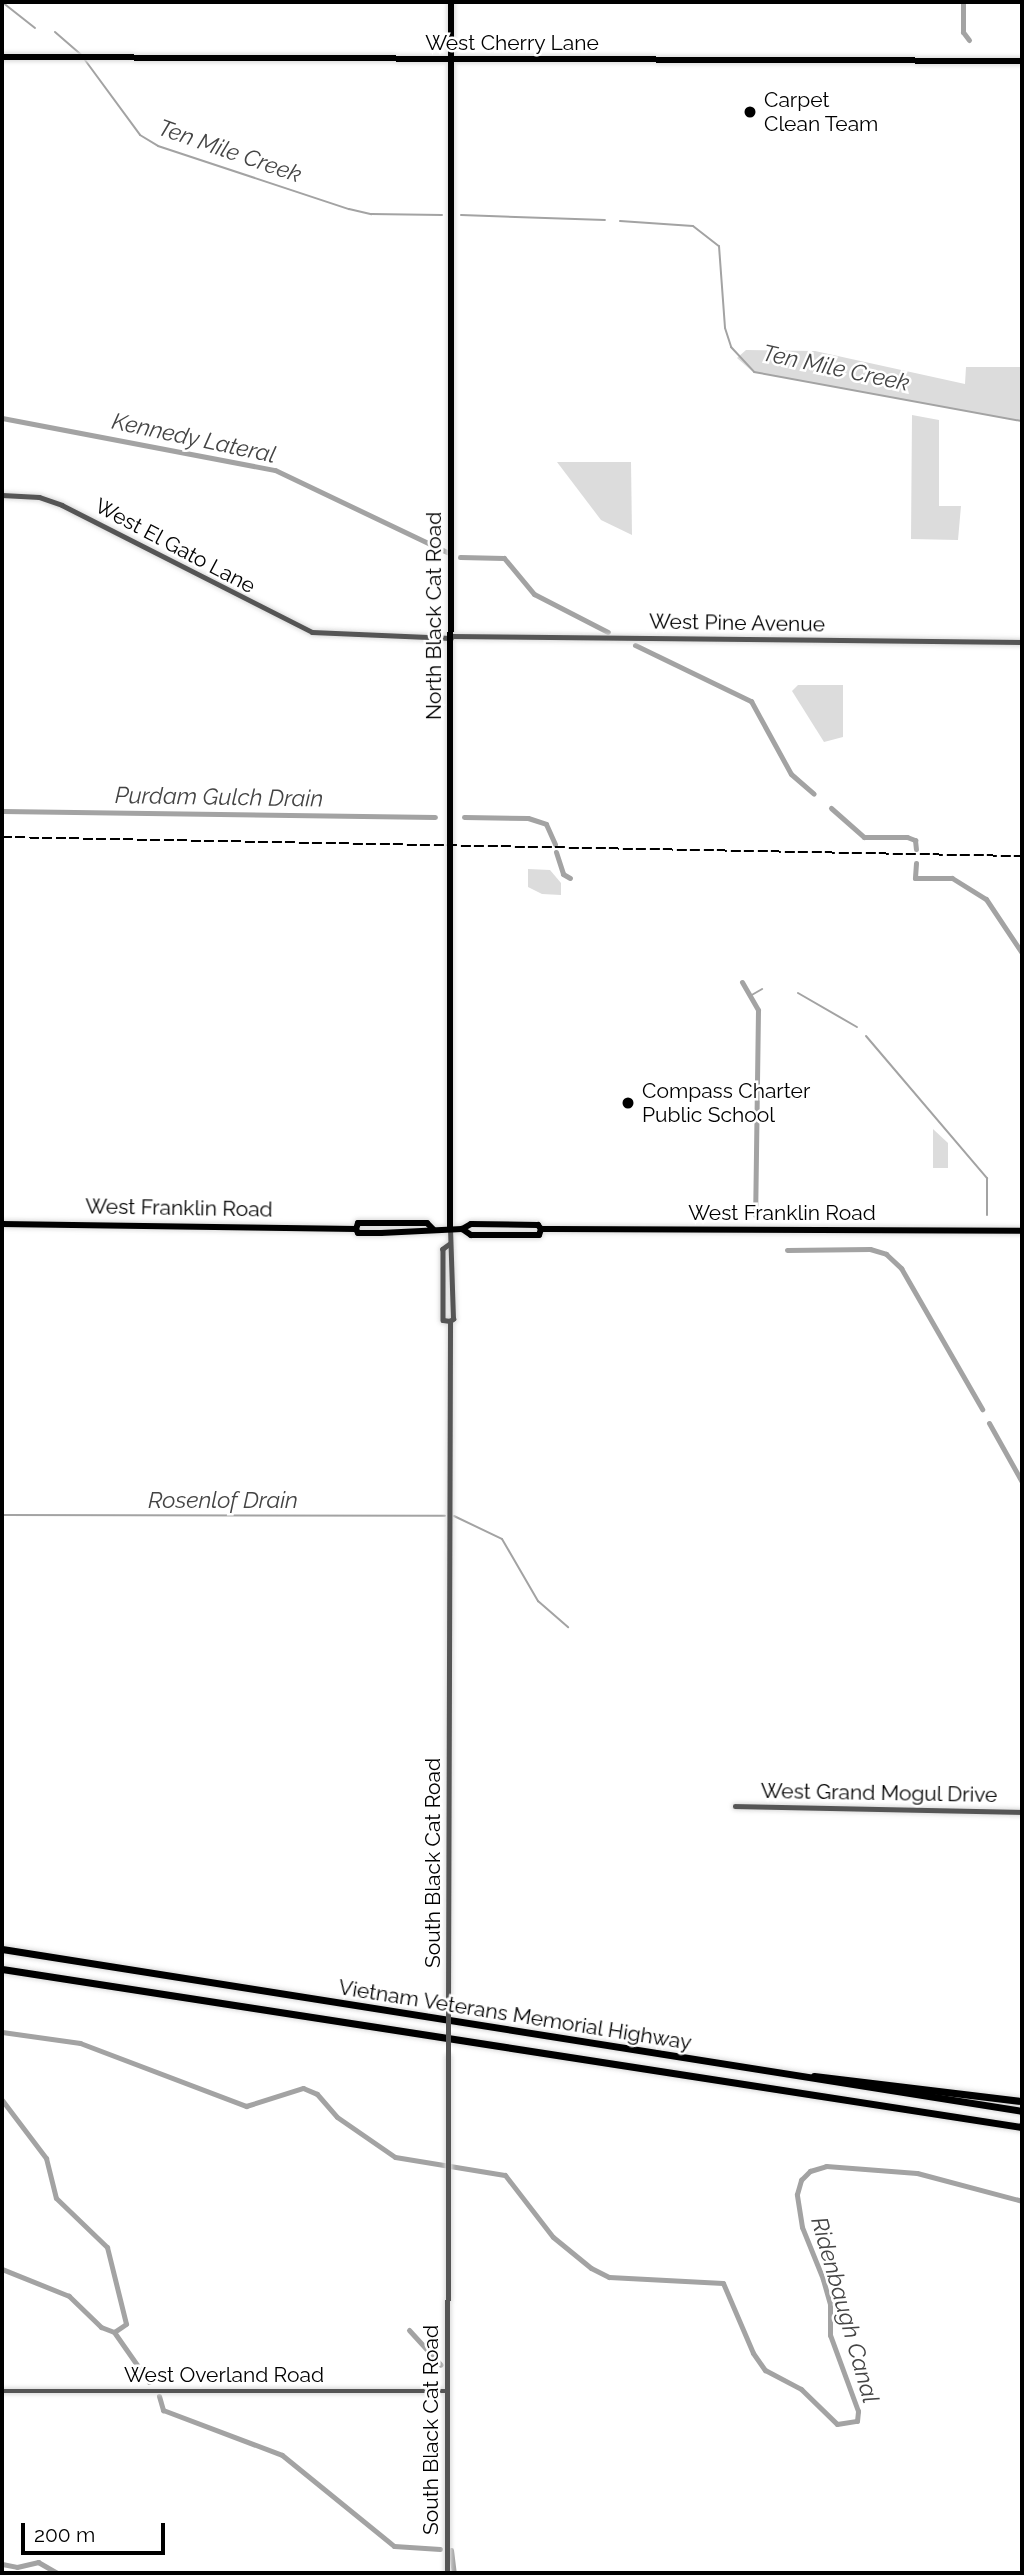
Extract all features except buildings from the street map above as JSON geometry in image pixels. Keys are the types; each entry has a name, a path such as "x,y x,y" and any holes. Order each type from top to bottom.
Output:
{"highway":[{"name":"Vietnam Veterans Memorial Highway","path":"2,1949 702,2063 1022,2111"},
{"name":"Vietnam Veterans Memorial Highway","path":"2,1969 1022,2126"},
{"path":"702,2063 1022,2101"}],"main road":[{"name":"North Black Cat Road","path":"450,1229 451,2"},
{"name":"West Cherry Lane","path":"2,57 451,61 1022,61"},
{"name":"West Franklin Road","path":"2,1224 356,1229 358,1223 427,1223 433,1229 462,1229 471,1224 519,1224 538,1225 541,1229 1022,1231"}],"street":[{"name":"West El Gato Lane","path":"2,495 38,497 62,505 287,623 331,634 452,637"},
{"name":"West Pine Avenue","path":"452,637 1022,642"},
{"name":"South Black Cat Road","path":"447,2573 450,1229"},
{"name":"South Black Cat Road","path":"450,1244 443,1249 443,1320 450,1321"},
{"name":"West Grand Mogul Drive","path":"735,1806 1022,1812"},
{"name":"West Overland Road","path":"2,2391 446,2391"}],"shaded area":[{"path":"746,350 815,351 965,384 966,367 1022,367 1022,421 753,372 737,358"},
{"path":"912,415 939,420 939,506 961,506 958,540 911,539"},
{"path":"557,462 631,462 632,535 601,520"},
{"path":"798,685 843,685 843,737 824,742 792,691"},
{"path":"528,869 550,870 561,883 561,895 542,894 528,887"},
{"path":"933,1129 948,1143 948,1168 933,1168"}],"waterway":[{"name":"Ten Mile Creek","path":"2,2 35,28"},
{"path":"963,2 963,32 969,40"},
{"name":"Ten Mile Creek","path":"55,32 83,56"},
{"name":"Ten Mile Creek","path":"85,60 140,135 158,146 349,209 371,214 442,215"},
{"name":"Ten Mile Creek","path":"461,215 605,220"},
{"name":"Ten Mile Creek","path":"620,221 693,226 719,246 725,328 731,347 754,372 1022,421"},
{"name":"Kennedy Lateral","path":"2,418 275,470 447,552"},
{"name":"Kennedy Lateral","path":"460,557 504,558 534,594 608,632"},
{"name":"Kennedy Lateral","path":"635,645 751,701 791,774 814,794"},
{"name":"Kennedy Lateral","path":"831,808 864,837 907,837 915,840 916,849"},
{"name":"Purdam Gulch Drain","path":"2,811 435,817"},
{"path":"464,817 528,818 546,824 555,844"},
{"path":"556,852 563,874 570,878"},
{"name":"Kennedy Lateral","path":"916,863 915,878 952,878 986,899 1022,953"},
{"path":"742,982 758,1010 755,1215"},
{"path":"750,996 762,989"},
{"path":"798,993 857,1027"},
{"path":"866,1036 987,1178 987,1215"},
{"path":"787,1250 870,1249 886,1254 901,1268 982,1409"},
{"path":"989,1423 1022,1482"},
{"name":"Rosenlof Drain","path":"2,1515 445,1516"},
{"name":"Rosenlof Drain","path":"454,1516 502,1539 538,1601 568,1627"},
{"name":"Ridenbaugh Canal","path":"2,2032 80,2043 246,2106 303,2088 317,2094 337,2117 395,2157 505,2175 553,2237 591,2268 609,2277 723,2283 753,2353 765,2370 801,2389 837,2424 857,2421 858,2411 830,2335 830,2304 823,2279 802,2227 797,2194 801,2180 810,2171 826,2166 917,2173 1022,2201"},
{"name":"Ridenbaugh Canal","path":"2,2100 46,2158 56,2198 107,2247 126,2324 114,2332 101,2327 69,2296 2,2269"},
{"path":"409,2330 441,2365"},
{"path":"114,2332 149,2382"},
{"path":"159,2396 163,2410 282,2455 394,2546 440,2549"},
{"path":"451,2550 454,2573"},
{"path":"2,2564 17,2567 38,2562 57,2573"}],"railway":[{"path":"2,837 1022,856"}],"place":[{"name":"Carpet Clean Team","path":"750,112"},
{"name":"Compass Charter Public School","path":"628,1103"}]}
